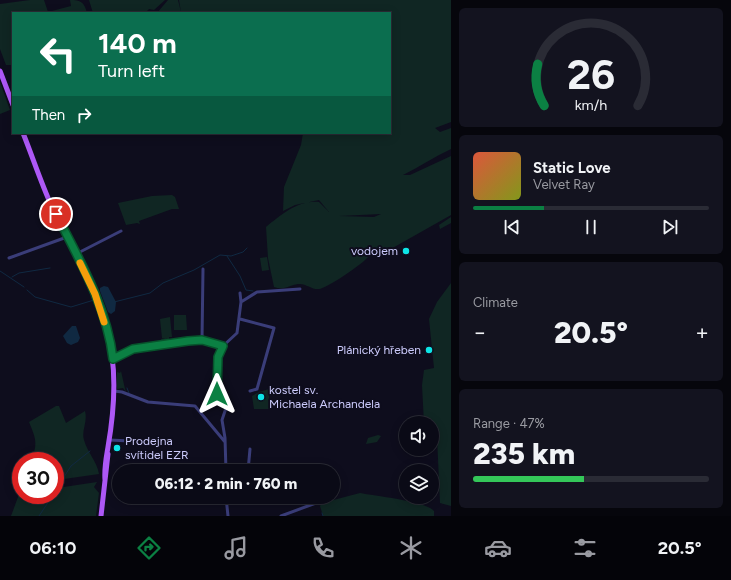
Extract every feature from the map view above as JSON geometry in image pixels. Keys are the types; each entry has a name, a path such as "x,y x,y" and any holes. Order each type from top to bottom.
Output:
{"main road":[{"path":"0,71 12,102"},
{"path":"23,134 45,191 97,301 108,335 113,359 114,391 109,440 104,464 105,480 101,516"}],"street":[{"path":"76,254 121,231"},
{"path":"9,258 67,237"},
{"path":"202,340 203,269"},
{"path":"241,302 257,292 300,289"},
{"path":"226,464 222,420 228,401 217,394 218,357 223,346 236,334 240,320 240,294"},
{"path":"240,320 274,328 257,389 250,391"},
{"path":"113,359 133,349 202,340 223,346"},
{"path":"114,391 122,392 148,402 195,406 225,442"},
{"path":"109,440 153,442"},
{"path":"249,464 250,449"},
{"path":"227,504 228,516"},
{"path":"281,516 313,504"}],"green space":[{"path":"30,0 44,0 48,12 12,12 12,65 6,65 0,49 0,4"},
{"path":"70,0 82,2 87,12 48,12 71,6"},
{"path":"89,0 165,0 154,10 149,9 146,12 93,12"},
{"path":"168,0 178,0 181,12 158,12"},
{"path":"179,0 451,0 451,122 435,128 440,132 451,128 451,149 403,175 410,175 451,156 451,215 382,254 368,257 360,265 323,288 316,289 304,284 284,288 274,287 268,258 266,227 290,209 303,203 295,205 283,211 284,187 301,145 303,134 391,134 391,12 181,12","holes":["319,200 329,212 319,202 306,203","381,214 374,217 339,216"]},
{"path":"0,82 10,110 0,114"},
{"path":"172,195 175,197 179,209 172,209 139,221 140,224 137,223 126,225 118,203 152,196"},
{"path":"451,217 451,223 440,229 439,225"},
{"path":"267,257 269,270 262,271 260,258"},
{"path":"451,283 451,506 440,503 438,456 439,416 424,416 422,385 424,370 434,368 429,319 437,302"},
{"path":"174,315 186,315 187,330 174,330"},
{"path":"170,317 172,337 169,337 169,341 162,342 161,339 165,338 162,338 160,319"},
{"path":"121,371 126,392 123,388 117,389 117,372 120,373"},
{"path":"269,389 269,409 254,409 252,396"},
{"path":"56,406 59,406 66,423 85,411 86,419 83,437 99,474 64,479 64,452 34,452 35,441 29,422"},
{"path":"378,435 381,436 377,442 366,444 368,438"},
{"path":"97,482 94,487 99,493 96,516 11,516 15,504 64,504 64,487"},
{"path":"360,493 399,499 399,504 421,504 429,507 434,511 434,516 323,516 320,506 321,504 340,504 340,498"}],"water":[{"path":"104,286 108,287 116,302 115,311 111,314 108,312 100,291 100,288"},
{"path":"72,326 76,326 80,338 78,342 71,345 67,343 63,336"}],"waterway":[{"path":"114,302 150,293 163,283 194,270 220,255 231,256 243,252 247,248"},
{"path":"227,256 240,276 246,290 253,291"},
{"path":"12,277 19,273 50,268"},
{"path":"0,271 24,287"},
{"path":"27,290 35,297 71,307 94,300"},
{"path":"127,388 129,393"},
{"path":"64,477 71,466 90,451"},
{"path":"39,516 47,504"}],"slow traffic":[{"path":"80,263 95,294 104,322"}],"place":[{"name":"vodojem","path":"406,251"},
{"name":"Plánický hřeben","path":"429,350"},
{"name":"kostel sv. Michaela Archandela","path":"261,397"},
{"name":"Prodejna svítidel EZR","path":"117,448"}],"route":[{"path":"56,214 95,294 107,330 113,359 117,358 126,351 133,349 188,341 202,340 219,344 223,346 218,357 217,394"}]}
